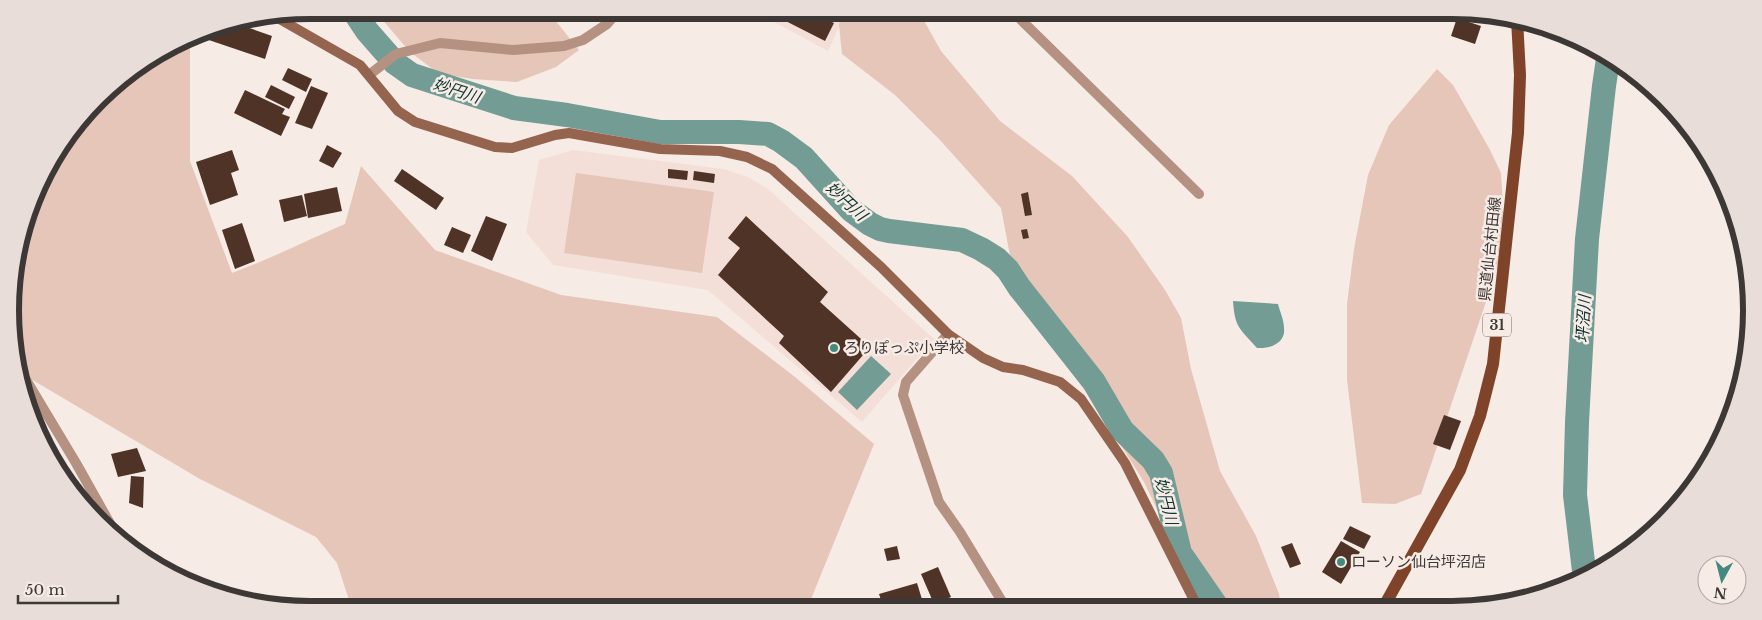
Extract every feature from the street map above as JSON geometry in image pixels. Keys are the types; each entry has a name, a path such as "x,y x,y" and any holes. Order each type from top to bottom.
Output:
{"main road":[{"name":"県道仙台村田線","path":"1387,601 1460,470 1480,416 1493,364 1518,132 1520,75 1517,26"}],"street":[{"path":"370,75 396,54 440,43 513,50 564,46 584,40 611,19"},
{"path":"1020,19 1199,194"},
{"path":"281,20 360,66 370,75 398,111 415,122 495,147 512,148 555,135 569,133 660,149 720,151 747,157 772,170 881,267 948,334 983,358 1003,367 1023,370 1060,382 1081,399 1125,464 1191,601"},
{"path":"948,334 906,382 903,395 939,502 960,532 1002,601"},
{"path":"29,384 107,518"}],"shaded area":[{"path":"382,19 554,19 579,50 556,67 517,82 472,79 438,73 410,52"},
{"path":"769,19 843,19 828,51"},
{"path":"840,19 923,19 941,51 1000,121 1072,176 1128,237 1165,290 1181,318 1191,369 1220,471 1256,536 1280,601 1193,601 1191,581 1144,482 1094,402 1019,303 1001,208 940,140 895,95 842,54"},
{"path":"190,45 190,161 232,273 275,256 345,224 361,166 435,250 561,295 717,317 795,377 874,444 810,601 348,601 337,563 316,537 200,479 27,377 19,329 19,291 24,253 34,216 58,164 91,118 118,91 148,68"},
{"path":"1437,69 1453,85 1501,173 1505,238 1494,278 1421,494 1395,504 1362,503 1347,380 1347,304 1354,249 1368,175 1389,125"},
{"path":"573,150 724,169 750,178 768,189 934,339 862,422 708,290 553,265 526,232 539,160"},
{"path":"576,173 714,192 702,273 564,253"}],"water":[{"path":"1233,301 1278,304 1284,328 1280,341 1272,346 1257,348 1239,328 1235,317"},
{"path":"871,356 891,374 857,410 838,392"}],"building":[{"path":"782,19 826,19 834,23 825,41"},
{"path":"1457,19 1481,26 1475,44 1451,36"},
{"path":"245,26 272,36 265,59 205,39"},
{"path":"288,68 312,79 306,92 282,80"},
{"path":"271,85 295,97 289,109 265,97"},
{"path":"311,86 328,93 312,129 295,123"},
{"path":"245,90 285,109 282,114 290,117 281,136 234,113"},
{"path":"327,145 342,153 333,168 319,161"},
{"path":"232,150 239,170 231,173 238,195 210,205 196,162"},
{"path":"402,169 444,198 436,210 394,181"},
{"path":"668,169 688,171 687,180 668,178"},
{"path":"694,171 715,174 714,183 693,180"},
{"path":"337,187 342,211 308,218 304,194"},
{"path":"1028,192 1032,215 1025,216 1021,194"},
{"path":"302,195 307,216 284,222 279,200"},
{"path":"486,216 507,224 492,261 471,251"},
{"path":"746,216 828,292 820,302 870,347 831,392 779,343 784,336 718,275 740,248 728,238"},
{"path":"242,223 255,261 235,269 222,230"},
{"path":"452,227 471,235 463,253 444,245"},
{"path":"1027,229 1029,238 1023,239 1021,230"},
{"path":"1444,415 1461,421 1450,450 1433,444"},
{"path":"137,448 146,471 118,477 111,454"},
{"path":"131,476 144,477 143,508 129,503"},
{"path":"1350,526 1371,536 1364,549 1343,539"},
{"name":"ローソン仙台坪沼店","path":"1341,541 1360,552 1341,584 1322,572"},
{"path":"1292,543 1301,564 1290,568 1281,547"},
{"path":"897,546 900,559 887,561 884,549"},
{"path":"938,567 951,597 941,601 933,601 921,574"},
{"path":"917,583 923,601 881,601 879,594"}],"waterway":[{"name":"妙円川","path":"359,19 395,63 412,75 514,108 567,115 660,132 768,134 804,158 851,210 870,224 889,231 962,240 997,259 1008,270 1019,287 1094,382 1122,430 1153,460 1161,473 1180,553 1213,601"},
{"name":"坪沼川","path":"1584,569 1575,495 1577,422 1587,239 1607,64"}],"place":[{"name":"ろりぽっぷ小学校","path":"834,348"},
{"name":"ローソン仙台坪沼店","path":"1341,562"}]}
